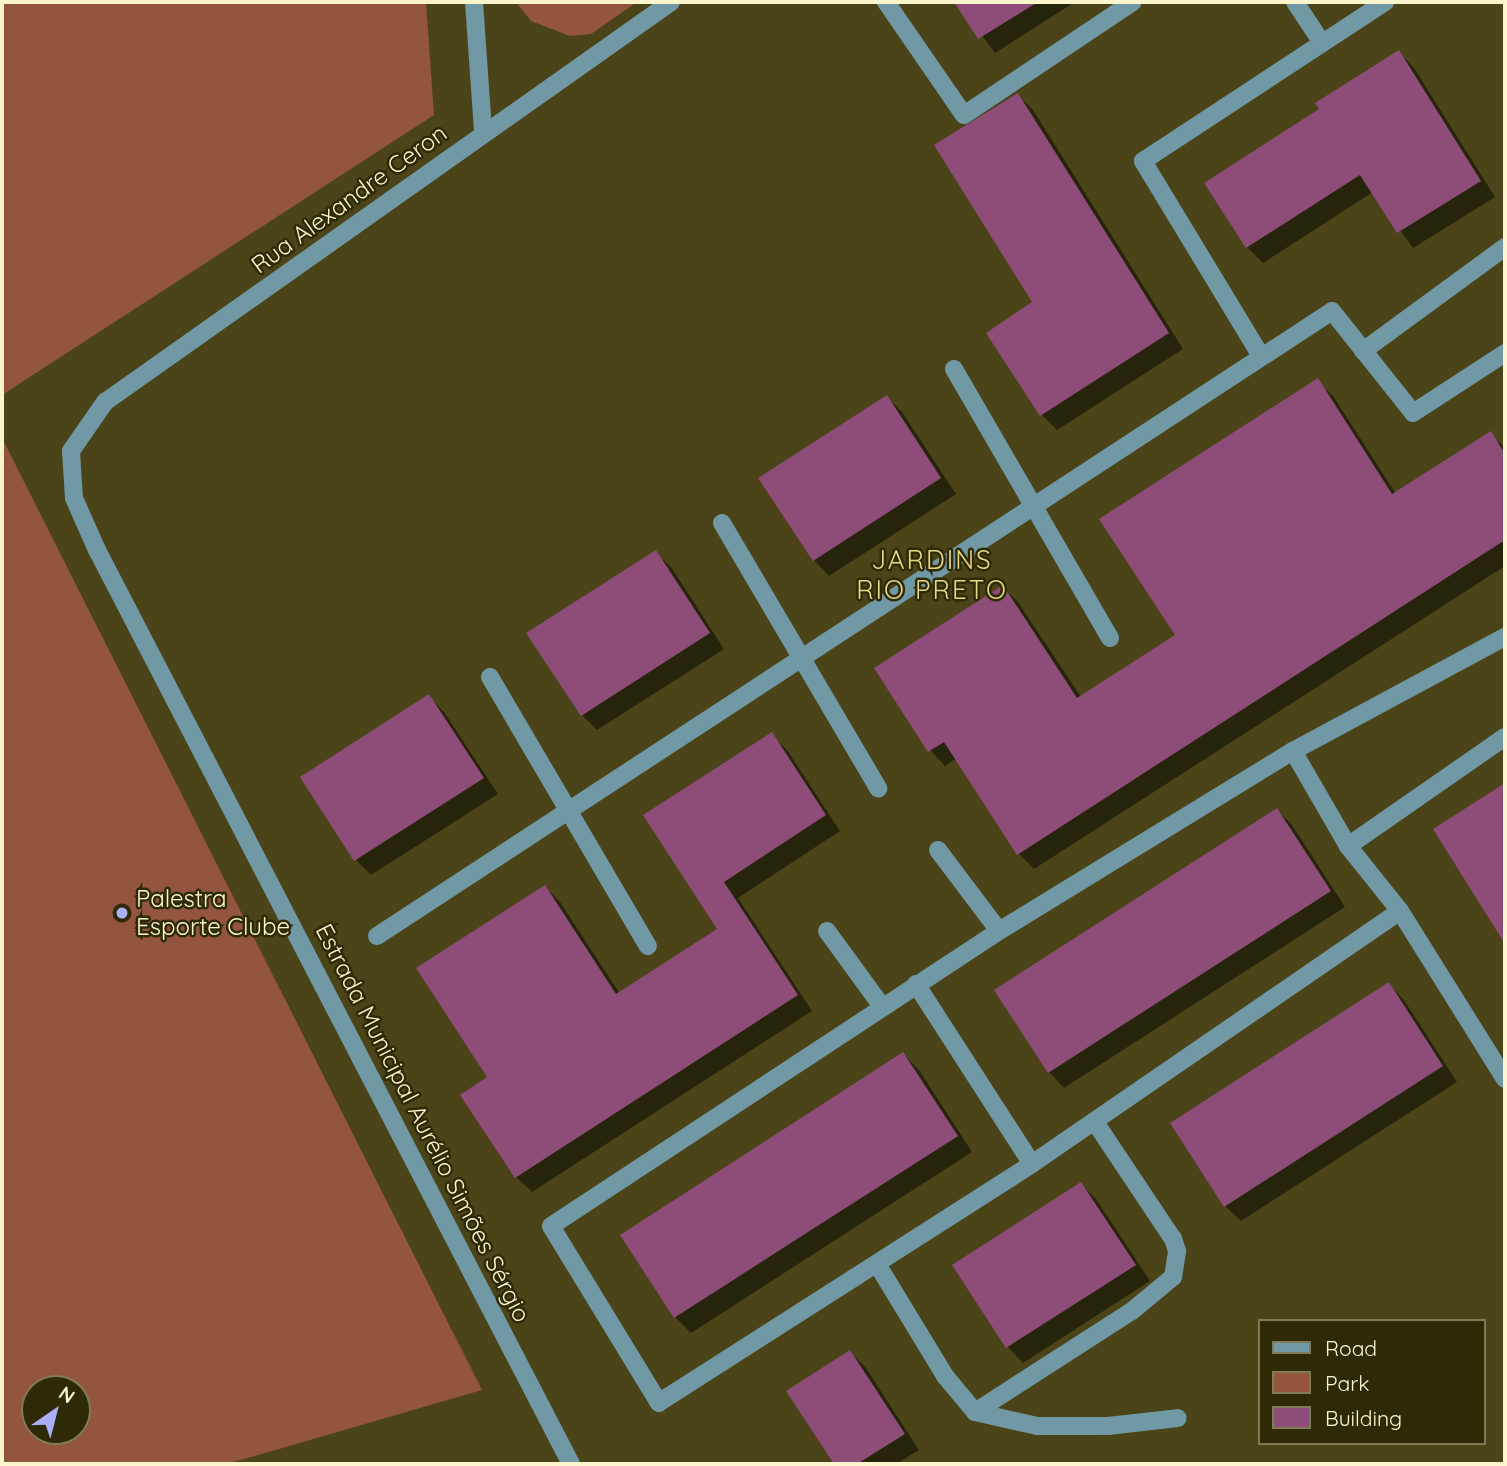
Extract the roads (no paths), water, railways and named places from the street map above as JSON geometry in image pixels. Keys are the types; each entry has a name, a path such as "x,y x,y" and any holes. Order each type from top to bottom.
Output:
{"street":[{"path":"474,2 483,132"},
{"name":"Rua Alexandre Ceron","path":"71,451 105,402 483,132 671,2"},
{"path":"886,2 964,115 1133,2"},
{"path":"1295,2 1322,43"},
{"path":"1261,356 1143,161 1385,2"},
{"path":"1363,351 1505,247"},
{"path":"377,936 1332,311 1413,413 1505,354"},
{"path":"954,369 1110,638"},
{"name":"Estrada Municipal Aurélio Simões Sérgio","path":"71,451 74,498 97,550 571,1464"},
{"path":"722,523 878,788"},
{"path":"1400,911 1032,1164 659,1403 551,1226 881,1005 999,931 1293,751 1505,637"},
{"path":"490,677 648,946"},
{"path":"1348,846 1505,737"},
{"path":"1293,751 1348,846 1400,911 1505,1079"},
{"path":"938,850 999,931"},
{"path":"827,931 881,1005"},
{"path":"916,984 1032,1164"},
{"path":"975,1412 1132,1311 1173,1276 1177,1251 1172,1239 1095,1122"},
{"path":"877,1264 945,1376 975,1412 1037,1426 1108,1426 1178,1418"},
{"name":"Estrada Municipal Aurélio Simões Sérgio","path":"559,1438 583,1464"}],"place":[{"name":"Palestra Esporte Clube","path":"122,913"}],"district":[{"name":"JARDINS RIO PRETO","path":"932,575"}]}
